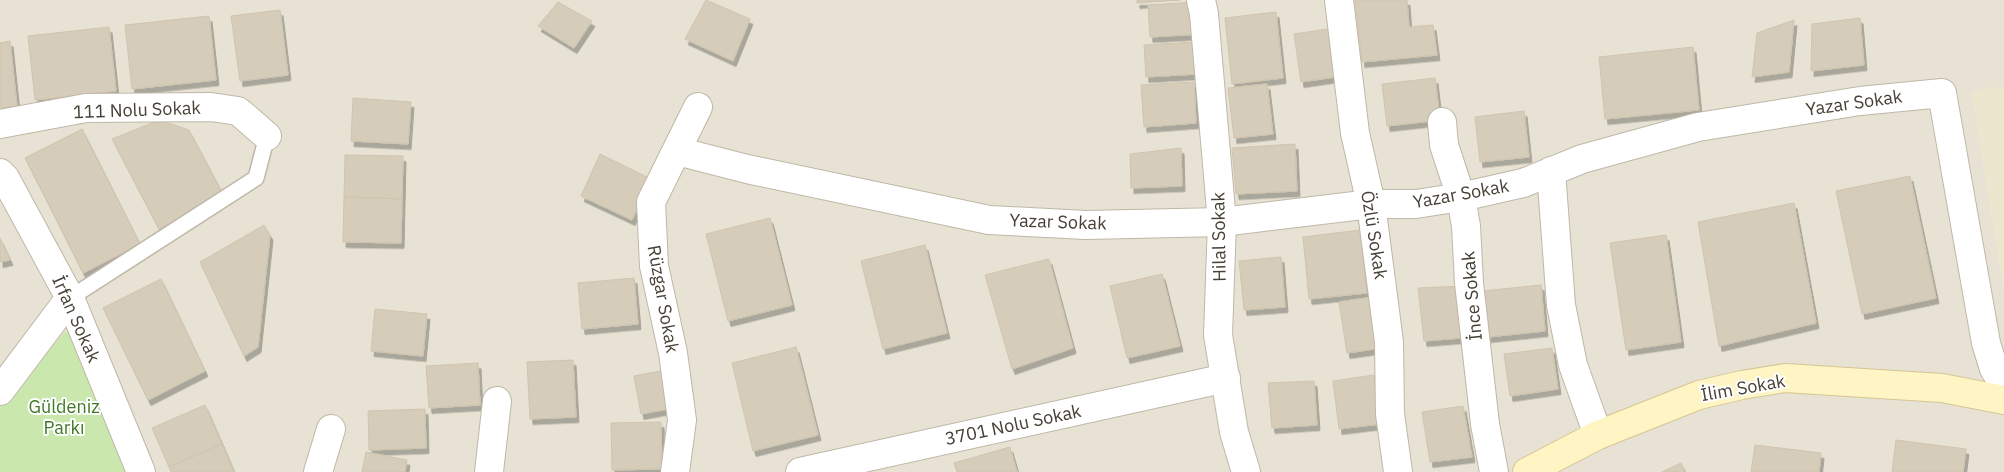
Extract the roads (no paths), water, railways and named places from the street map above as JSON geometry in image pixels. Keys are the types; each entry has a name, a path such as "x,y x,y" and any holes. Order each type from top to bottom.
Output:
{"street":[{"name":"Hilal Sokak","path":"1201,0 1204,14 1222,222 1218,335 1234,432 1246,472"},
{"name":"Özlü Sokak","path":"1339,0 1355,133 1371,204 1389,342 1390,414 1398,472"},
{"name":"Yazar Sokak","path":"677,151 747,169 989,220 1086,225 1222,222 1371,204 1416,204 1461,197 1523,183 1582,158 1698,127 1860,100 1942,93 1986,343 1994,370 2004,384"},
{"name":"Rüzgar Sokak","path":"675,472 682,420 673,353 654,266 651,202 698,106"},
{"name":"111 Nolu Sokak","path":"0,124 86,108 211,107 238,111 267,136"},
{"name":"İnce Sokak","path":"1442,122 1444,145 1461,197 1466,226 1468,282 1485,424 1494,472"},
{"path":"1550,171 1561,305 1573,365 1598,435"},
{"name":"İrfan Sokak","path":"0,173 5,178 70,298 141,472"},
{"path":"0,391 70,298"},
{"name":"3701 Nolu Sokak","path":"800,472 1226,378"},
{"name":"İlim Sokak","path":"1526,472 1598,435 1699,395 1742,384 1785,378 1942,388 2004,400"},
{"path":"489,472 497,401"},
{"path":"318,472 331,429"}],"lane":[{"path":"70,298 256,178 267,136"}],"park label":[{"name":"Güldeniz Parkı","path":"64,417"}]}
